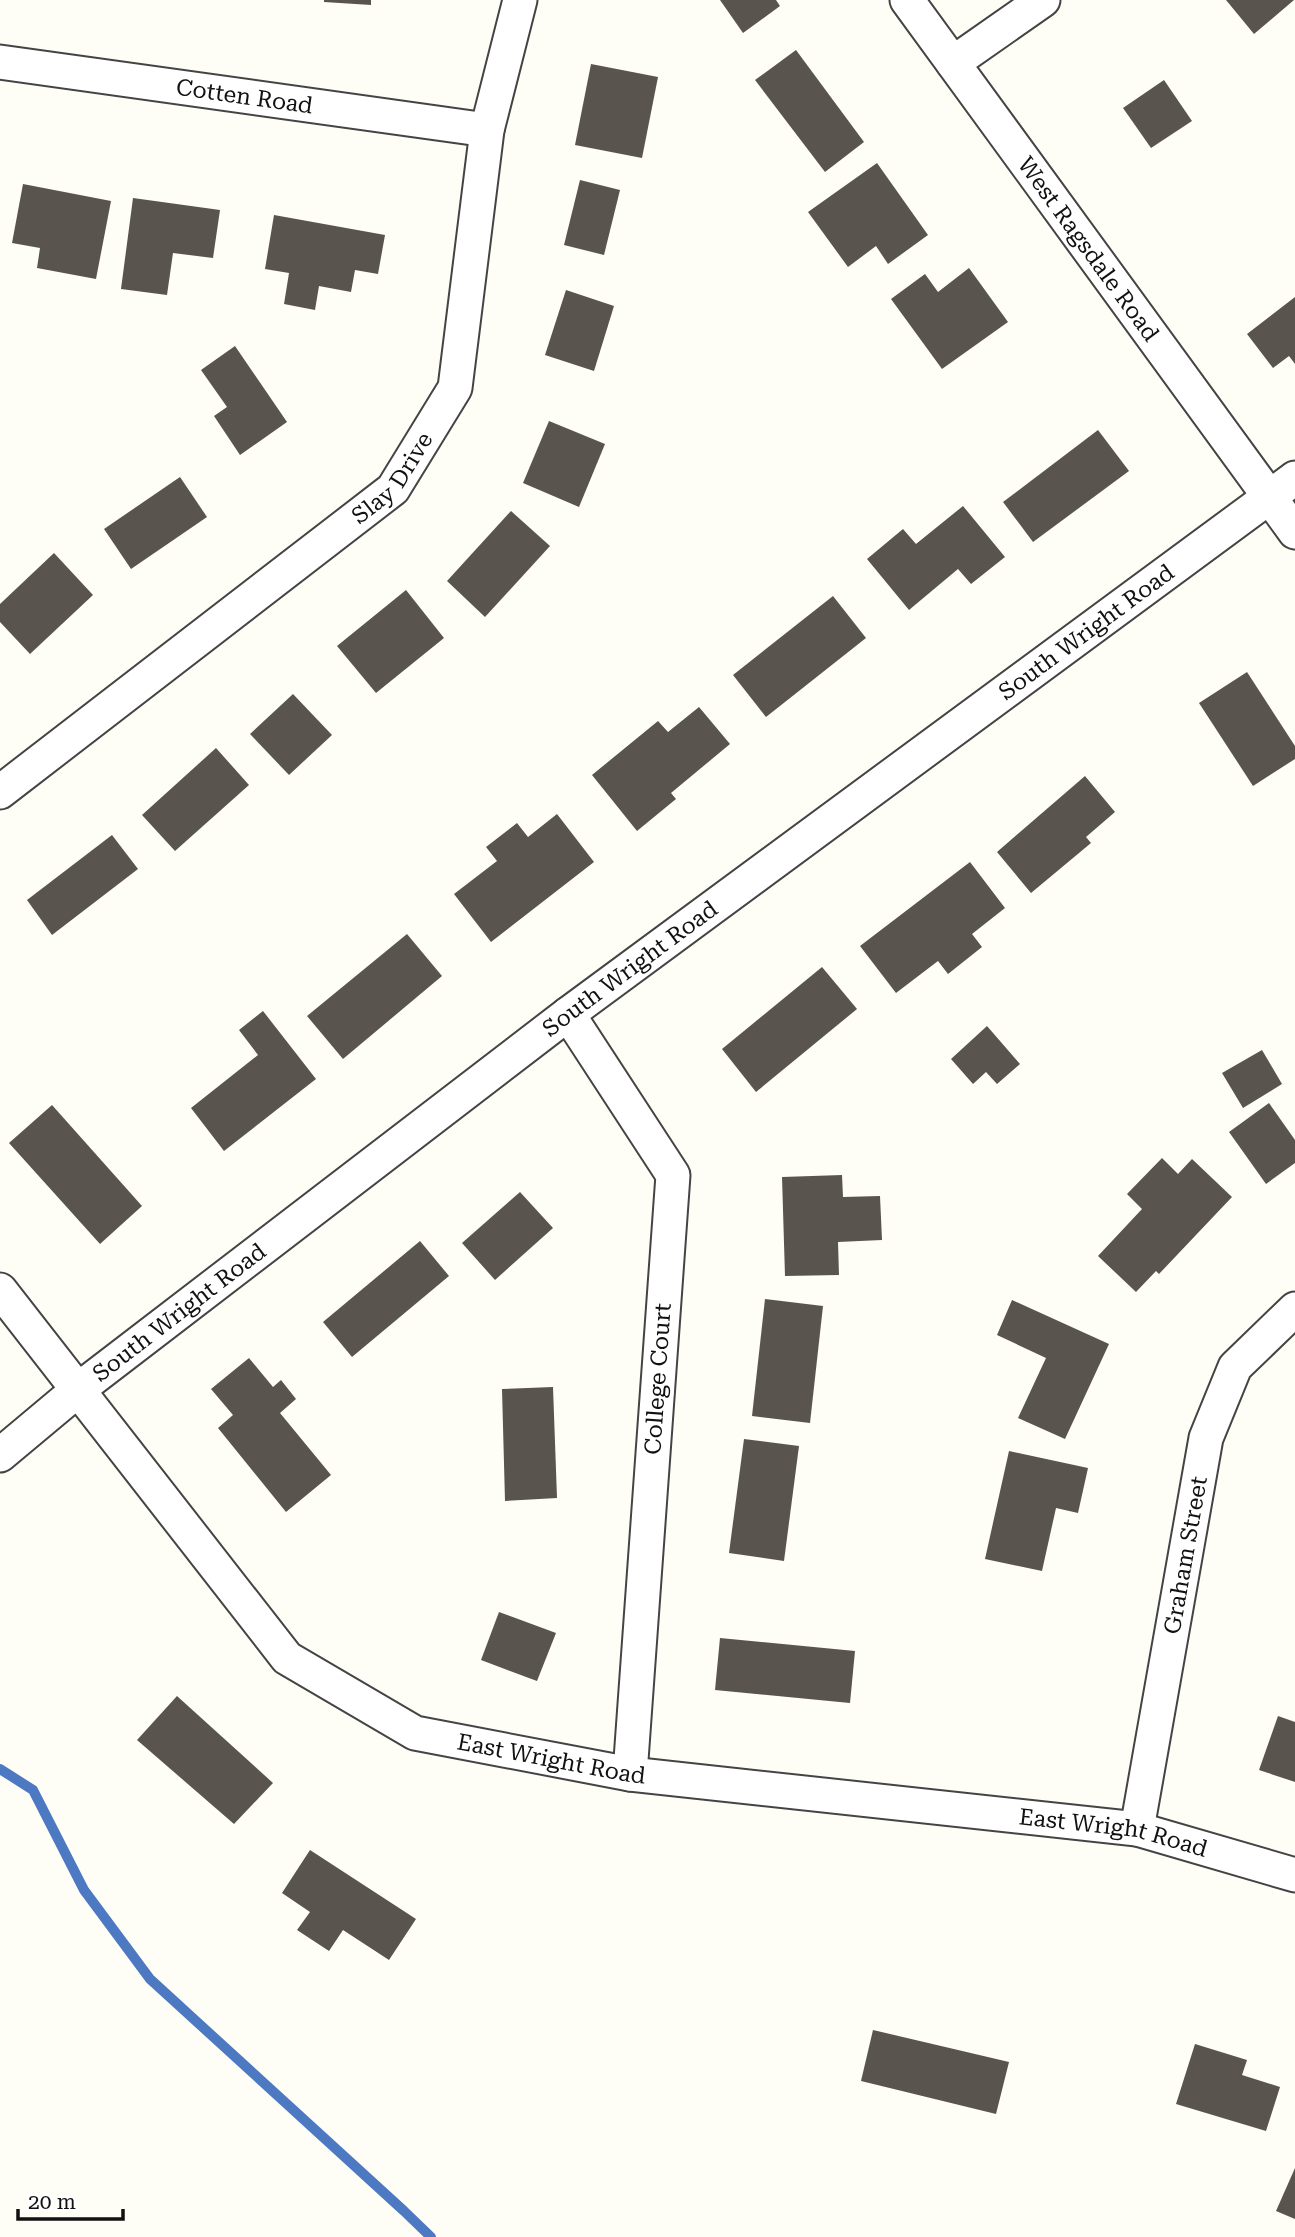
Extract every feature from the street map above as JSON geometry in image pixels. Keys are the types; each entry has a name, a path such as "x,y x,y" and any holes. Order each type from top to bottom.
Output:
{"street":[{"name":"Slay Drive","path":"0,792 393,489 455,388 487,130 520,0"},
{"name":"West Ragsdale Road","path":"907,0 1283,487 1295,532"},
{"path":"953,63 1043,0"},
{"name":"Cotten Road","path":"0,62 487,130"},
{"name":"South Wright Road","path":"0,1455 79,1390 568,1014 1283,487"},
{"name":"College Court","path":"568,1014 673,1175 630,1774"},
{"name":"East Wright Road","path":"0,1290 287,1658 415,1733 630,1774 1136,1829 1295,1875"},
{"name":"Graham Street","path":"1136,1829 1206,1438 1235,1367 1295,1309"}],"building":[{"path":"371,0 371,5 324,2"},
{"path":"720,0 776,0 780,6 743,33"},
{"path":"1226,0 1294,0 1254,34"},
{"path":"796,50 864,142 825,172 755,80"},
{"path":"591,64 658,77 642,158 575,145"},
{"path":"1164,80 1192,121 1151,148 1123,108"},
{"path":"877,163 928,235 888,264 876,246 848,267 808,212"},
{"path":"580,180 620,190 604,255 564,245"},
{"path":"23,184 111,201 96,279 37,268 40,248 12,243"},
{"path":"133,198 220,210 213,258 173,253 167,295 121,289"},
{"path":"274,215 385,235 378,274 355,270 351,292 319,286 315,310 284,304 289,273 265,269"},
{"path":"969,268 1008,322 942,369 891,299 925,274 938,292"},
{"path":"566,290 614,306 594,371 545,355"},
{"path":"1295,297 1295,364 1289,356 1273,368 1247,334"},
{"path":"235,346 287,422 240,455 214,416 227,407 201,370"},
{"path":"549,421 605,444 579,507 523,483"},
{"path":"1098,430 1129,471 1033,542 1003,502"},
{"path":"180,477 207,517 131,569 104,529"},
{"path":"963,506 1005,557 971,584 958,569 909,610 867,559 903,529 916,544"},
{"path":"511,511 550,546 485,617 447,581"},
{"path":"54,553 93,595 30,654 0,622 0,604"},
{"path":"406,590 444,638 376,693 337,646"},
{"path":"833,596 866,638 766,717 733,675"},
{"path":"1247,672 1295,746 1295,759 1253,786 1199,703"},
{"path":"293,694 332,735 289,775 250,734"},
{"path":"699,707 730,744 671,793 676,799 637,831 592,775 658,721 668,732"},
{"path":"216,748 249,785 175,851 142,815"},
{"path":"1085,776 1115,812 1086,837 1091,843 1031,893 997,852"},
{"path":"557,814 594,862 491,942 454,894 497,861 486,847 517,823 528,837"},
{"path":"112,835 138,869 52,935 27,900"},
{"path":"970,862 1005,908 972,934 982,947 948,974 938,961 896,993 860,946"},
{"path":"407,934 442,976 343,1059 307,1016"},
{"path":"822,967 857,1009 756,1092 722,1049"},
{"path":"263,1011 316,1079 224,1151 191,1108 258,1055 239,1030"},
{"path":"987,1026 1020,1064 997,1084 986,1072 973,1084 951,1059"},
{"path":"1262,1050 1282,1084 1243,1108 1222,1073"},
{"path":"1269,1103 1295,1140 1295,1163 1266,1184 1229,1132"},
{"path":"52,1105 142,1206 100,1244 9,1143"},
{"path":"1162,1158 1178,1174 1192,1159 1232,1197 1159,1274 1156,1271 1136,1292 1098,1256 1142,1209 1127,1194"},
{"path":"842,1175 843,1197 880,1196 882,1240 838,1242 839,1275 785,1276 782,1177"},
{"path":"520,1192 553,1228 495,1280 462,1243"},
{"path":"420,1241 449,1276 352,1357 323,1322"},
{"path":"765,1299 823,1306 810,1423 752,1416"},
{"path":"1012,1300 1109,1344 1065,1439 1018,1418 1046,1358 997,1335"},
{"path":"249,1358 273,1387 281,1380 296,1399 280,1413 331,1475 286,1512 218,1428 233,1415 211,1389"},
{"path":"553,1387 557,1498 505,1501 502,1389"},
{"path":"744,1439 799,1446 784,1561 729,1553"},
{"path":"1009,1451 1088,1468 1078,1513 1056,1508 1042,1571 985,1559"},
{"path":"499,1612 556,1633 537,1681 481,1660"},
{"path":"720,1638 855,1651 850,1703 715,1690"},
{"path":"177,1696 273,1783 234,1824 137,1740"},
{"path":"1278,1716 1295,1722 1295,1782 1259,1770"},
{"path":"310,1850 416,1919 389,1960 343,1930 329,1951 297,1930 310,1912 282,1893"},
{"path":"873,2030 1009,2062 996,2114 861,2081"},
{"path":"1195,2044 1247,2060 1242,2075 1280,2087 1266,2131 1176,2104"},
{"path":"1295,2168 1295,2219 1276,2211"}],"waterway":[{"path":"0,1769 33,1790 84,1890 150,1979 431,2237"}]}
